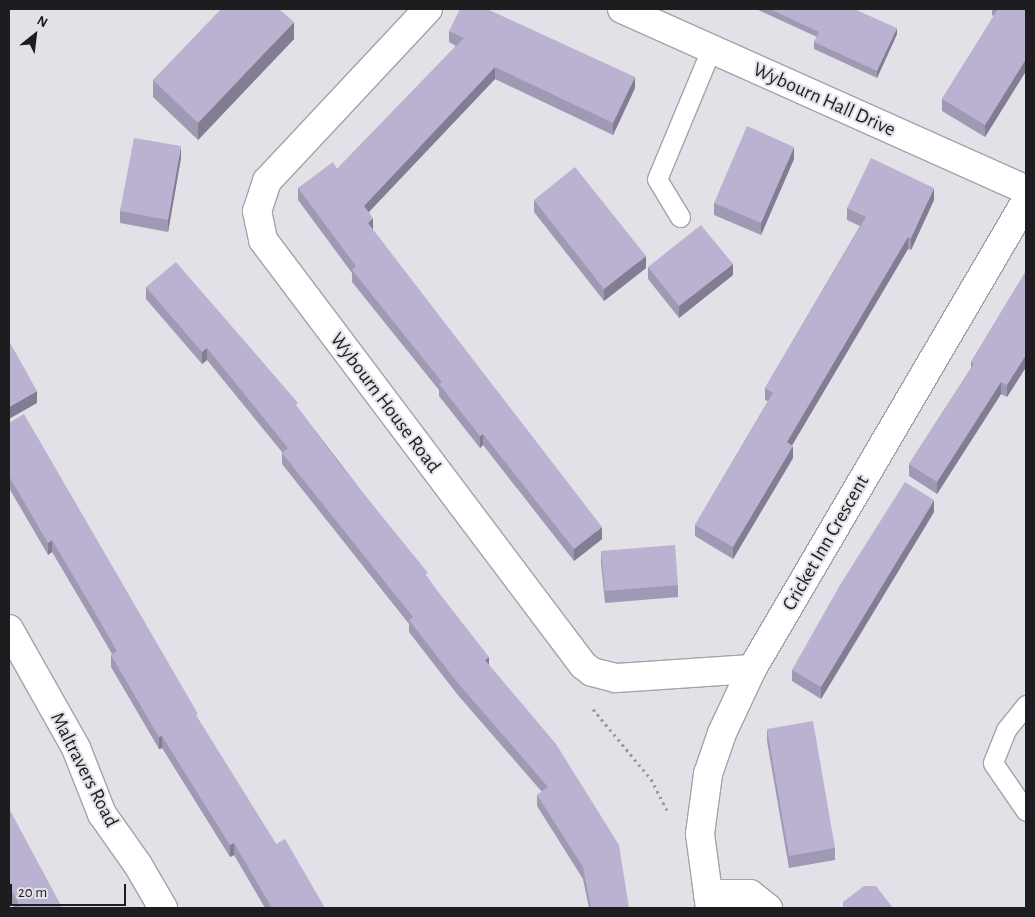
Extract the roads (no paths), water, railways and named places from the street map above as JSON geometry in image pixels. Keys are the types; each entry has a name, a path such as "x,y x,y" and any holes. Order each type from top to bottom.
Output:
{"street":[{"name":"Wybourn House Road","path":"428,9 267,181 257,211 263,240 575,657 592,672 616,678 752,669"},
{"name":"Wybourn Hall Drive","path":"622,9 1026,190"},
{"name":"Cricket Inn Crescent","path":"709,901 700,834 708,774 722,733 752,669 1026,202"},
{"name":"Maltravers Road","path":"9,629 76,748 102,814 138,865 163,908"},
{"path":"709,901 750,894 768,908"}],"lane":[{"path":"680,216 657,179 712,49"},
{"path":"1026,705 1006,730 993,763 1026,812"}]}
